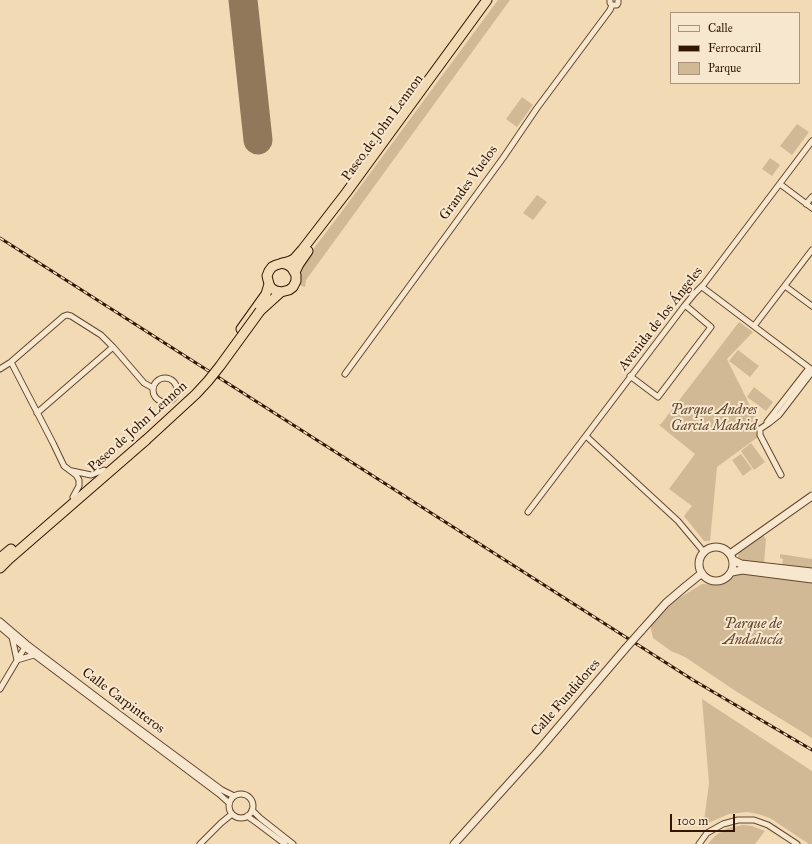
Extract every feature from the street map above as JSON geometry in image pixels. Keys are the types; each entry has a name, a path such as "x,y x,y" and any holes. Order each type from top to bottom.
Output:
{"highway":[{"name":"Paseo de John Lennon","path":"282,263 294,259 302,250 346,193 487,0"},
{"name":"Paseo de John Lennon","path":"295,272 299,264 494,0"},
{"path":"282,263 288,265 295,272 296,281 293,287 289,290 281,292 276,291 268,284 269,271 276,264 282,263"},
{"name":"Paseo de John Lennon","path":"0,558 196,394 220,366 259,309 266,294 268,284"},
{"name":"Paseo de John Lennon","path":"259,309 281,292"},
{"name":"Paseo de John Lennon","path":"0,568 144,438"}],"street":[{"name":"Grandes Vuelos","path":"345,374 610,10 611,3 617,5 618,0"},
{"name":"Avenida de los Ángeles","path":"528,512 630,376 685,305 702,287 812,141"},
{"path":"780,184 812,208"},
{"path":"806,204 812,197"},
{"path":"754,326 811,254"},
{"path":"785,286 812,306"},
{"path":"702,287 811,370 773,414 766,425 760,429 760,435 781,475"},
{"path":"630,376 658,397 711,326 685,305"},
{"path":"0,369 11,362 67,315 101,335 144,383 153,388"},
{"path":"37,413 113,347"},
{"path":"11,362 54,443 64,466 76,475 79,480 79,486 73,497"},
{"path":"167,378 173,382 176,392 172,399 168,401 160,401 154,396 153,388 156,381 167,378"},
{"path":"586,436 678,521 704,552"},
{"path":"69,471 91,475 104,470"},
{"path":"731,557 812,496"},
{"path":"731,557 734,564 732,572 724,579 713,581 708,579 702,573 700,566 701,557 704,552 713,548 724,549 731,557 741,564 812,572"},
{"path":"732,572 742,570 812,579"},
{"name":"Calle Fundidores","path":"454,844 538,751 666,603 702,573"},
{"name":"Calle Carpinteros","path":"0,621 34,655 229,803"},
{"name":"Calle Carpinteros","path":"0,627 215,785 234,796"},
{"path":"12,637 17,660"},
{"path":"0,689 26,646"},
{"path":"17,660 34,655"},
{"path":"243,794 251,800 253,804 250,814 241,818 232,814 229,803 234,796 243,794"},
{"path":"252,810 293,844"},
{"path":"200,844 232,814"},
{"path":"247,816 285,844"},
{"path":"699,844 707,833 723,824 738,820 754,820 768,825 797,844"}],"green space":[{"path":"498,0 510,0 306,280 305,287 299,285 300,273 305,260"},
{"path":"522,97 533,105 517,127 506,119"},
{"path":"797,124 809,132 792,155 780,146"},
{"path":"770,158 780,165 772,176 762,169"},
{"path":"537,195 547,202 533,220 523,213"},
{"name":"Parque Andres Garcia Madrid","path":"739,322 753,332 727,359 759,424 755,430 758,437 717,467 710,541 704,541 684,516 692,506 669,489 695,454 659,425"},
{"path":"738,350 759,366 750,377 729,361"},
{"path":"754,387 773,402 766,411 747,397"},
{"path":"751,443 765,462 754,470 741,451"},
{"path":"741,454 752,469 743,476 732,460"},
{"path":"762,534 766,539 764,563 742,561 738,557 739,551"},
{"path":"780,554 812,559 812,570 782,566 783,559 780,558"},
{"name":"Parque de Andalucía","path":"738,573 812,583 812,738 737,692 685,657 671,651 653,638 650,624 676,600 702,584 720,585"},
{"path":"702,699 812,771 812,844 809,844 770,818 747,812 729,814 710,822 703,828 709,783"},
{"path":"743,825 752,826 765,831 755,844 708,844 716,835 728,828"}],"runway":[{"path":"243,0 258,140"}],"railway":[{"path":"0,238 693,680 812,750"}]}
